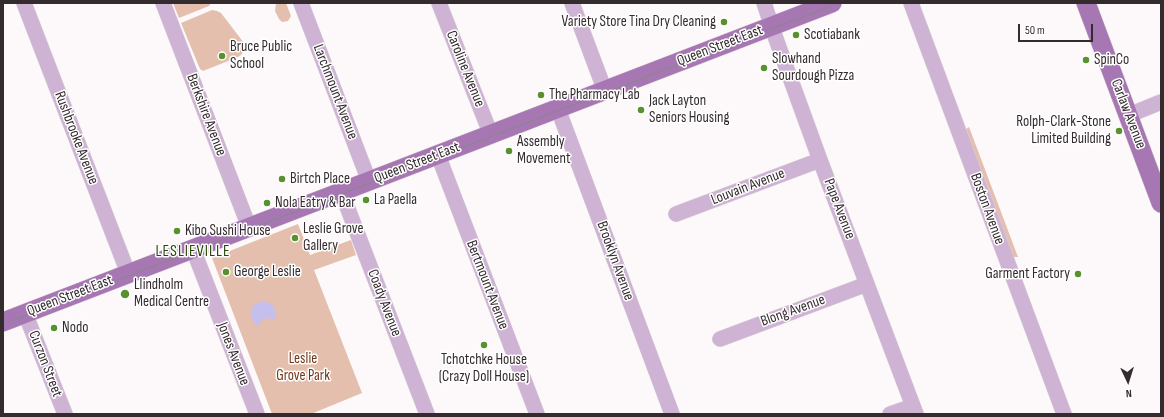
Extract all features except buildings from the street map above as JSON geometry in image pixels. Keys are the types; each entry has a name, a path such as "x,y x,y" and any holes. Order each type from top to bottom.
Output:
{"main road":[{"name":"Queen Street East","path":"3,322 832,3"},
{"name":"Carlaw Avenue","path":"1086,3 1161,203"}],"street":[{"name":"Rushbrooke Avenue","path":"24,3 128,273"},
{"name":"Berkshire Avenue","path":"162,3 249,227"},
{"name":"Larchmount Avenue","path":"301,3 369,181"},
{"name":"Caroline Avenue","path":"439,3 490,135"},
{"path":"572,3 605,90"},
{"name":"Pape Avenue","path":"764,3 820,160 914,410"},
{"name":"Boston Avenue","path":"911,3 1064,414"},
{"path":"1128,115 1161,102"},
{"name":"Brooklyn Avenue","path":"558,109 672,414"},
{"name":"Bertmount Avenue","path":"438,155 537,414"},
{"name":"Louvain Avenue","path":"676,214 820,160"},
{"name":"Coady Avenue","path":"341,191 427,414"},
{"name":"Jones Avenue","path":"193,249 256,414"},
{"name":"Blong Avenue","path":"720,339 867,284"},
{"name":"Curzon Street","path":"26,313 64,414"},
{"path":"890,414 914,410"}],"green space":[{"path":"173,3 211,3 209,6 179,18"},
{"path":"276,3 286,3 291,16 288,21 282,22 279,19 275,11"},
{"path":"212,10 221,13 244,43 244,49 238,57 203,71 200,69 181,23"},
{"path":"969,127 1018,257 1011,255 966,129"},
{"name":"Leslie Grove Park","path":"298,224 310,255 351,240 356,255 314,270 362,393 311,414 272,414 212,258"}],"shaded area":[{"path":"262,301 273,305 276,315 274,321 270,318 264,319 260,322 259,326 255,324 251,318 251,310 255,304"}],"tram line":[{"path":"3,324 839,3"}],"place":[{"name":"Variety Store Tina Dry Cleaning","path":"724,22"},
{"name":"Scotiabank","path":"796,35"},
{"name":"Bruce Public School","path":"222,56"},
{"name":"SpinCo","path":"1086,60"},
{"name":"Slowhand Sourdough Pizza","path":"764,68"},
{"name":"The Pharmacy Lab","path":"541,95"},
{"name":"Jack Layton Seniors Housing","path":"641,110"},
{"name":"Rolph-Clark-Stone Limited Building","path":"1119,131"},
{"name":"Assembly Movement","path":"509,151"},
{"name":"Birtch Place","path":"282,179"},
{"name":"La Paella","path":"366,200"},
{"name":"Nola Eatry & Bar","path":"267,203"},
{"name":"Kibo Sushi House","path":"177,231"},
{"name":"Leslie Grove Gallery","path":"295,238"},
{"name":"George Leslie","path":"226,272"},
{"name":"Garment Factory","path":"1078,274"},
{"name":"Llindholm Medical Centre","path":"125,294"},
{"name":"Nodo","path":"54,328"},
{"name":"Tchotchke House (Crazy Doll House)","path":"484,345"}],"district":[{"name":"LESLIEVILLE","path":"193,252"}]}
